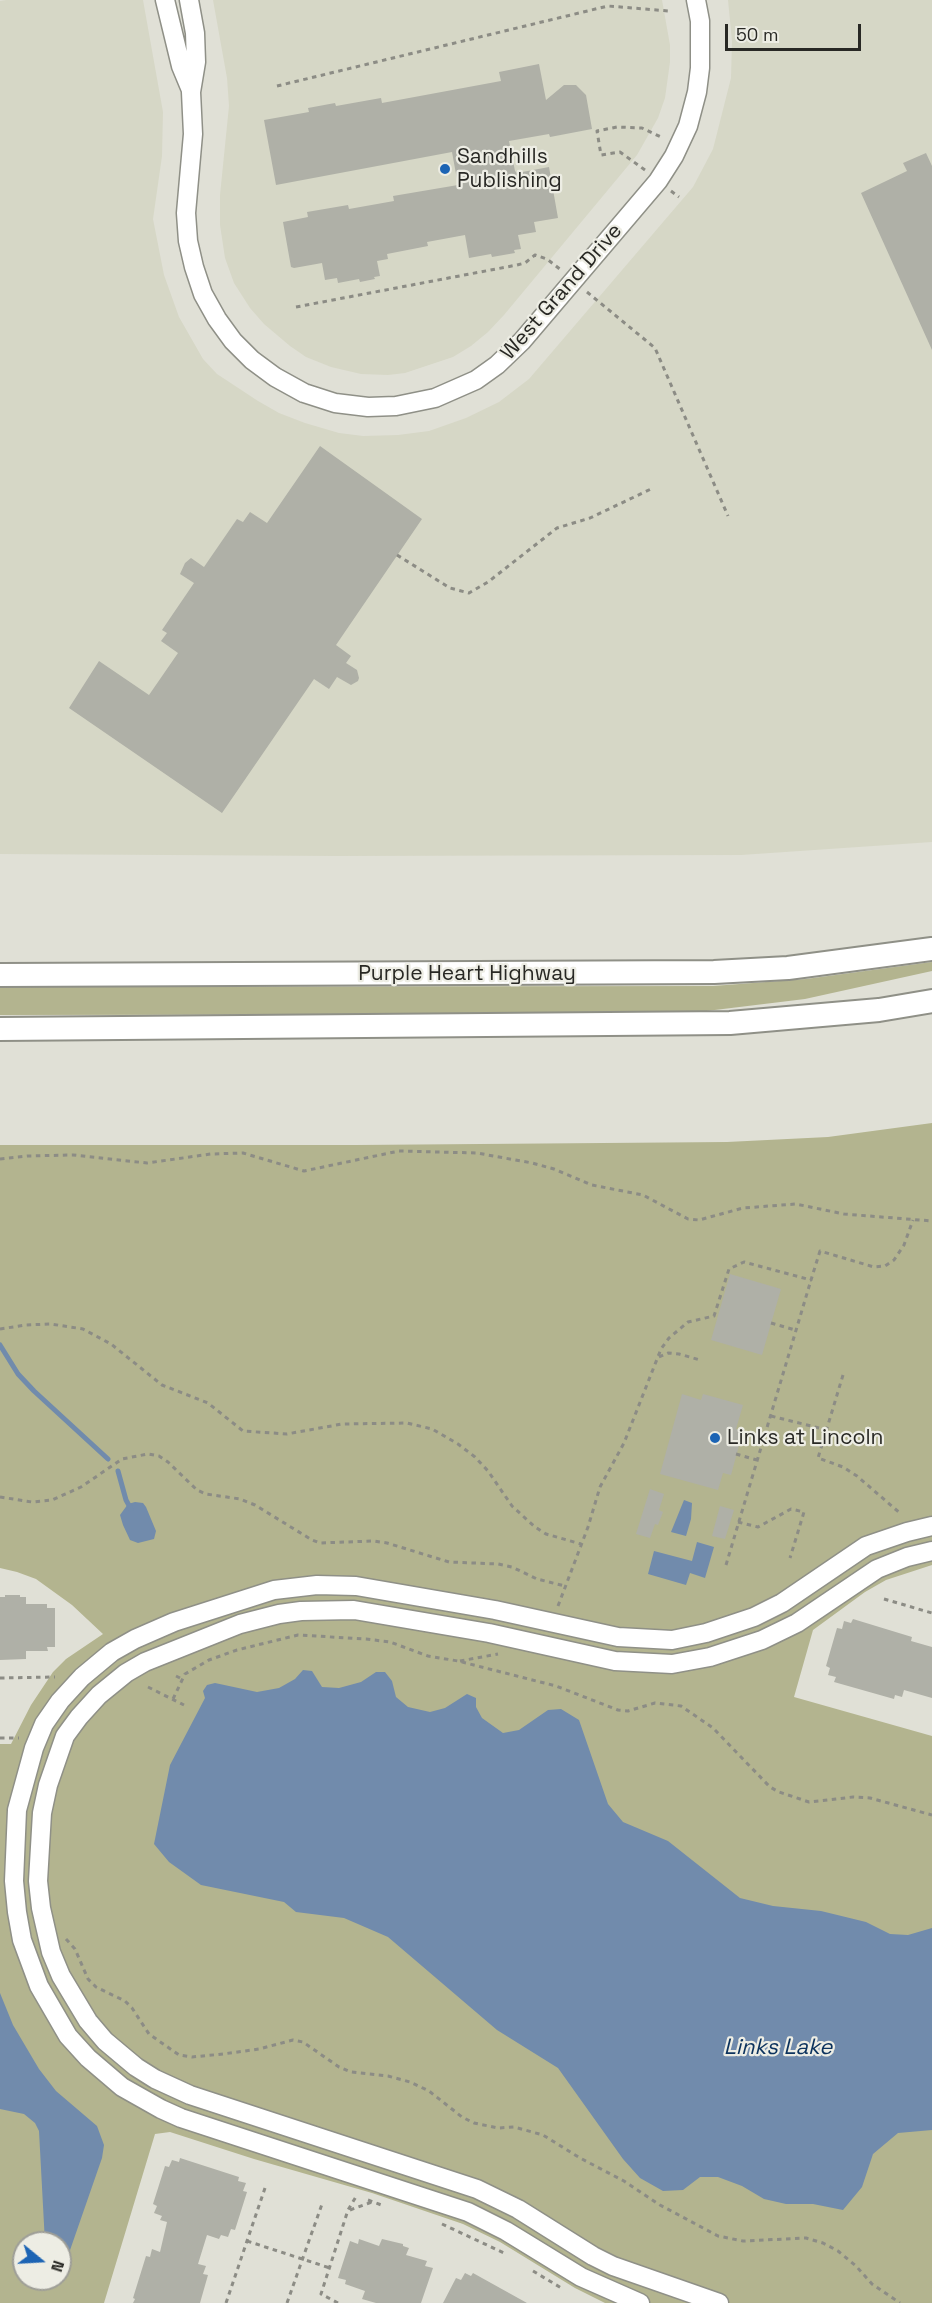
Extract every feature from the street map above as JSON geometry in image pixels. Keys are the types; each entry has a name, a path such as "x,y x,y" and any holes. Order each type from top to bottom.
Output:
{"main road":[{"name":"Purple Heart Highway","path":"0,975 714,972 800,966 932,949"},
{"path":"0,1029 730,1023 879,1010 932,1001"}],"street":[{"name":"West Grand Drive","path":"165,0 181,66 192,92"},
{"name":"West Grand Drive","path":"189,0 196,43 196,62 192,92 193,134 186,213 188,241 203,294 222,326 252,360 275,377 304,393 335,403 368,407 424,402 448,394 497,365 522,341 679,146 688,126 699,76 700,21 696,0"},
{"path":"640,2303 581,2277 506,2231 468,2212 181,2118 132,2093 96,2066 69,2036 52,2011 28,1960 17,1912 14,1881 17,1809 24,1779 44,1724 60,1701 82,1677 112,1652 143,1635 234,1601 274,1590 337,1584 393,1591 599,1634 644,1640 672,1640 706,1633 754,1617 799,1593 866,1546 932,1526"},
{"path":"719,2303 613,2266 592,2256 518,2209 477,2189 190,2095 145,2072 105,2041 88,2021 61,1976 46,1934 38,1881 42,1813 48,1785 65,1736 79,1716 99,1695 126,1673 165,1652 240,1624 279,1614 336,1609 389,1615 453,1627 615,1662 672,1664 710,1657 762,1640 798,1623 877,1569 907,1557 932,1551"},
{"path":"234,1601 240,1624"},
{"path":"453,1627 459,1603"},
{"path":"672,1640 672,1664"},
{"path":"132,2093 145,2072"}],"path":[{"path":"276,86 608,6 669,11"},
{"path":"653,177 620,152 601,155 597,131 617,127 642,128 679,146"},
{"path":"296,307 517,265 525,263 536,255 547,259 565,273"},
{"path":"582,288 655,348 728,516"},
{"path":"397,555 450,588 468,593 488,582 556,528 590,518 651,489"},
{"path":"0,1159 73,1155 147,1163 211,1154 243,1153 304,1172 399,1151 477,1153 543,1166 592,1185 643,1195 688,1219 699,1220 743,1208 796,1204 844,1214 932,1221"},
{"path":"726,1565 820,1251 849,1262 874,1267 885,1266 894,1260 904,1245 913,1219"},
{"path":"556,1611 600,1487 628,1436 661,1349 688,1322 714,1316 729,1269 744,1262 811,1280"},
{"path":"771,1323 795,1330"},
{"path":"0,1329 26,1324 51,1324 83,1329 111,1344 162,1385 208,1403 243,1431 287,1434 342,1424 407,1423 432,1429 475,1457 488,1471 512,1506 535,1527 546,1534 581,1544"},
{"path":"658,1357 668,1353 700,1360"},
{"path":"843,1376 819,1458 846,1469 892,1509 909,1517"},
{"path":"771,1416 827,1430"},
{"path":"0,1497 32,1502 52,1500 81,1487 122,1459 148,1454 159,1456 168,1462 197,1490 248,1502 320,1543 380,1542 448,1562 498,1564 512,1567 537,1579 565,1586"},
{"path":"736,1454 757,1460"},
{"path":"738,1522 758,1527 791,1509 804,1512 790,1558"},
{"path":"884,1599 932,1613"},
{"path":"173,1699 182,1678 193,1668 218,1656 256,1644 298,1635 390,1642 428,1656 458,1661 556,1686 618,1710 628,1711 655,1703 681,1706 714,1728 770,1787 779,1792 809,1802 853,1797 870,1798 932,1815"},
{"path":"176,1676 182,1678"},
{"path":"0,1678 55,1677"},
{"path":"148,1687 184,1705"},
{"path":"0,1738 22,1738"},
{"path":"46,1934 59,1935 68,1940 88,1979 96,1987 125,2001 149,2034 179,2055 192,2057 223,2054 293,2040 303,2042 345,2070 388,2076 410,2082 429,2091 462,2117 474,2123 498,2128 514,2127 543,2135 624,2181 660,2205 718,2236 743,2241 806,2238 823,2244 838,2251 872,2284 900,2303"},
{"path":"226,2303 264,2188"},
{"path":"338,2303 321,2294 348,2210 357,2195 392,2208"},
{"path":"348,2210 373,2202"},
{"path":"287,2303 322,2204"},
{"path":"437,2222 508,2255"},
{"path":"247,2241 330,2268"},
{"path":"525,2266 570,2293"}],"shaded area":[{"path":"143,0 163,112 162,156 153,219 164,275 179,317 203,359 217,374 258,401 279,413 305,423 339,433 363,436 429,431 466,418 499,402 529,379 693,187 713,149 731,78 732,41 728,0 932,0 932,842 741,855 0,854 0,1"},
{"path":"213,0 662,0 670,45 665,98 658,118 637,155 488,332 453,357 405,373 361,374 331,367 306,357 290,346 264,324 250,308 234,283 225,258 220,225 220,195 229,106 227,78"}],"green space":[{"path":"932,962 932,971 805,999 682,1014 0,1015 0,987 713,986 806,979"},
{"name":"Links at Lincoln","path":"932,1123 932,1565 886,1580 865,1592 813,1630 794,1697 932,1736 932,2303 605,2303 575,2288 500,2242 463,2224 372,2193 170,2132 155,2134 104,2303 0,2303 0,1744 11,1744 31,1705 53,1672 66,1659 103,1634 72,1605 36,1579 0,1568 0,1145 727,1142 828,1137"}],"water":[{"path":"684,1500 692,1503 691,1519 686,1536 671,1532"},
{"path":"143,1503 146,1507 156,1531 154,1539 138,1543 130,1540 120,1515 128,1504"},
{"path":"697,1542 714,1547 705,1578 690,1573 686,1585 648,1574 654,1551 692,1561"},
{"name":"Links Lake","path":"303,1670 312,1671 322,1687 339,1688 361,1682 376,1672 385,1672 392,1681 396,1697 408,1707 430,1712 445,1708 467,1694 476,1698 476,1707 482,1718 503,1733 519,1730 548,1710 561,1709 579,1720 608,1804 623,1822 668,1841 740,1898 773,1906 821,1911 866,1922 890,1934 908,1935 932,1928 932,2130 898,2133 873,2154 862,2187 843,2210 813,2204 786,2204 764,2199 742,2186 718,2177 700,2177 683,2190 663,2191 640,2178 623,2159 558,2068 497,2030 388,1937 344,1918 296,1912 284,1902 201,1885 169,1862 154,1844 170,1765 205,1698 203,1691 207,1685 215,1683 257,1692 279,1688 295,1679"},
{"path":"0,1993 13,2025 39,2069 56,2091 97,2126 104,2145 102,2158 72,2244 72,2231 44,2231 39,2131 35,2123 24,2114 0,2109"}],"building":[{"path":"539,64 546,100 564,85 576,85 586,95 592,129 550,137 549,134 509,141 517,173 549,167 558,218 534,222 536,232 518,235 521,249 514,250 515,253 492,257 491,254 469,258 465,235 427,242 428,246 387,254 388,259 377,261 380,276 360,282 359,279 338,283 337,278 325,280 322,263 291,267 283,222 308,217 307,212 348,205 349,209 394,201 393,196 458,185 452,152 276,185 264,120 309,112 308,108 335,103 336,106 381,98 382,103 501,81 499,72"},
{"path":"926,153 932,166 932,350 861,193 907,171 903,163"},
{"path":"320,446 422,519 336,645 351,656 346,663 357,670 358,681 351,685 337,677 329,689 314,679 222,813 69,708 99,661 149,695 178,653 161,641 167,633 162,630 194,583 180,574 185,563 191,558 204,567 237,519 243,522 250,512 267,523"},
{"path":"730,1274 781,1289 762,1355 711,1340"},
{"name":"Links at Lincoln","path":"682,1394 701,1400 703,1394 743,1405 736,1429 743,1431 731,1475 723,1473 718,1490 660,1474"},
{"path":"650,1489 664,1494 659,1510 663,1512 650,1538 636,1534"},
{"path":"720,1506 734,1510 725,1539 712,1536"},
{"path":"5,1595 20,1595 20,1597 26,1597 26,1604 47,1604 47,1608 55,1608 55,1647 47,1647 48,1651 26,1651 26,1659 0,1660 0,1597 5,1597"},
{"path":"853,1619 912,1637 911,1641 932,1647 932,1698 904,1690 902,1697 895,1695 894,1699 834,1682 836,1677 828,1675 830,1668 826,1666 837,1628 842,1629 844,1621 851,1623"},
{"path":"180,2158 239,2177 238,2181 246,2183 243,2191 247,2192 235,2230 231,2229 228,2237 221,2235 219,2239 207,2235 198,2264 206,2266 203,2274 208,2275 200,2303 133,2303 146,2256 150,2257 152,2249 160,2252 167,2222 160,2220 162,2216 154,2213 157,2206 153,2204 165,2166 169,2167 172,2160 179,2162"},
{"path":"359,2239 379,2246 382,2239 403,2244 409,2248 406,2255 427,2261 425,2266 433,2268 421,2303 376,2303 362,2299 365,2291 345,2284 346,2280 338,2278 350,2241 358,2244"},
{"path":"465,2273 471,2276 473,2273 527,2303 443,2303 456,2278 461,2280"}],"waterway":[{"path":"0,1345 18,1374 34,1391 108,1459"},
{"path":"118,1471 126,1500 131,1509"}],"place":[{"name":"Sandhills Publishing","path":"445,169"},
{"name":"Links at Lincoln","path":"715,1438"}]}
